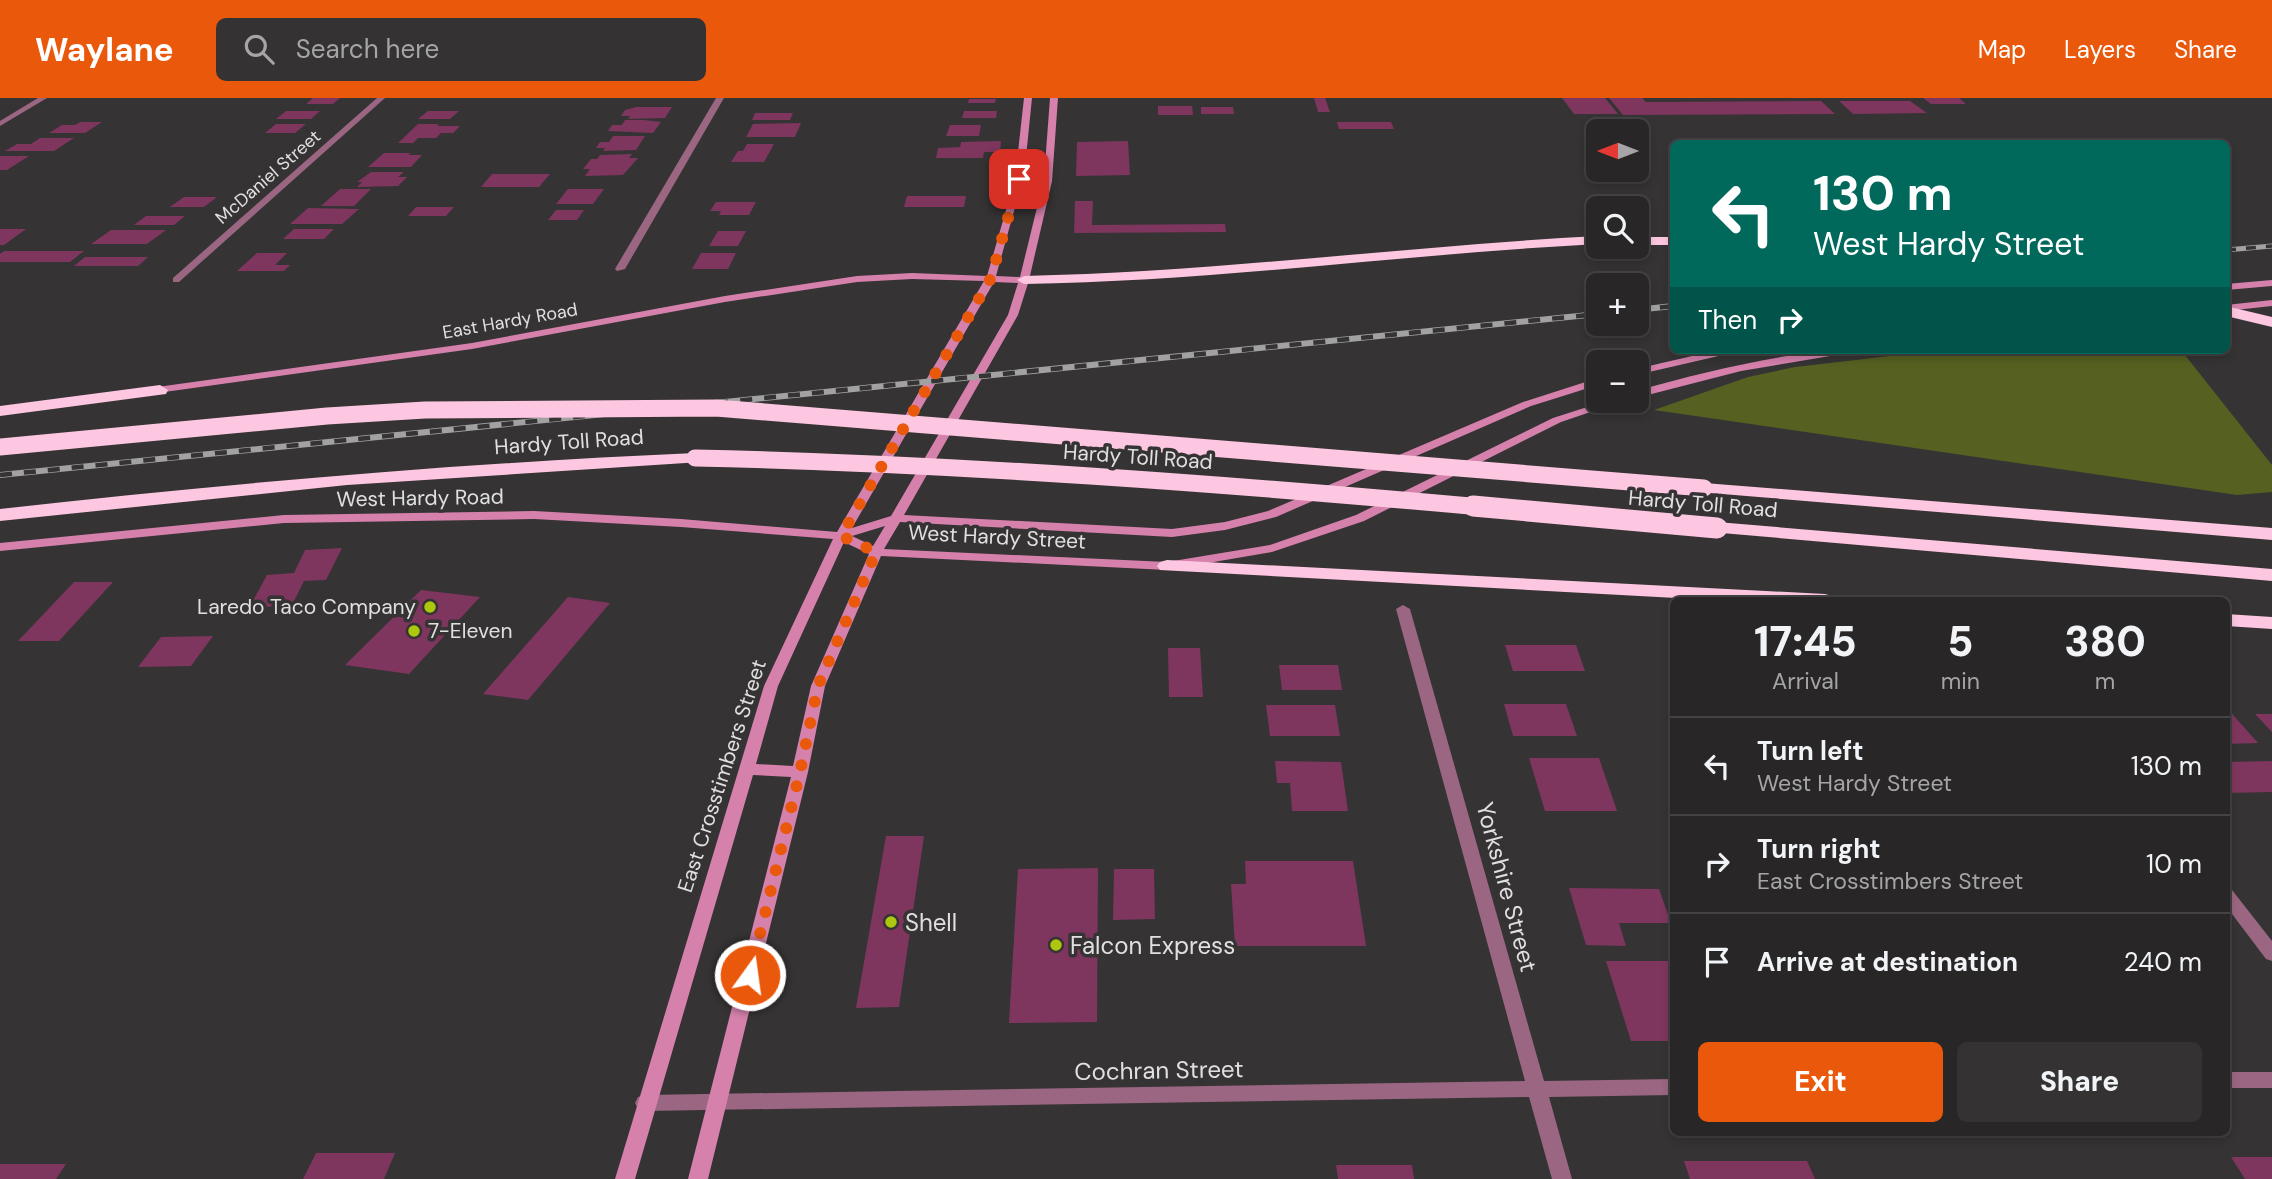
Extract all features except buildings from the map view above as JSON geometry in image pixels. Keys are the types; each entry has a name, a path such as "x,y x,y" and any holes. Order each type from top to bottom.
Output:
{"highway":[{"path":"1024,281 1161,276 1586,241"},
{"path":"1649,241 1670,241"},
{"path":"2230,311 2272,322"},
{"path":"0,409 160,390"},
{"name":"Hardy Toll Road","path":"0,447 327,416 425,410 716,408 2272,534"},
{"name":"Hardy Toll Road","path":"0,515 232,488 599,462 695,458 828,459 1286,491 2272,575"},
{"path":"1167,566 1767,597"},
{"path":"2230,620 2272,623"}],"main road":[{"name":"East Crosstimbers Street","path":"625,1179 645,1103 771,686 841,536 991,278 1019,179 1028,98"},
{"path":"698,1179 800,772 818,686 876,552 1009,321 1024,281 1048,181 1054,98"},
{"path":"1026,124 1052,123"},
{"path":"1019,179 1048,181"},
{"name":"East Hardy Road","path":"160,390 472,346 795,287 857,279 912,276 1024,281"},
{"path":"2230,287 2272,283"},
{"path":"2230,309 2272,303"},
{"path":"1649,369 1715,354"},
{"path":"1649,391 1815,354"},
{"name":"West Hardy Street","path":"841,536 896,518 1172,533 1225,526 1272,514 1527,404 1586,386"},
{"name":"West Hardy Street","path":"841,536 876,552 1167,566 1272,548 1360,518 1557,420 1586,411"},
{"name":"West Hardy Road","path":"0,547 284,519 436,516 586,517 841,536"},
{"path":"745,769 800,772"}],"street":[{"path":"0,124 43,98"},
{"name":"McDaniel Street","path":"176,280 381,98"},
{"path":"620,269 720,98"},
{"name":"Yorkshire Street","path":"1403,609 1562,1179"},
{"path":"2230,899 2272,954"},
{"path":"2230,1080 2272,1080"},
{"name":"Cochran Street","path":"645,1103 1670,1087"}],"green space":[{"path":"1907,354 2184,354 2272,465 2272,492 2237,495 1654,410 1748,377 1795,367"}],"railway":[{"path":"2230,250 2272,246"},
{"path":"1649,309 1670,306"},
{"path":"0,475 1586,315"}],"place":[{"name":"Laredo Taco Company","path":"430,607"},
{"name":"7-Eleven","path":"414,631"},
{"name":"Shell","path":"891,922"},
{"name":"Falcon Express","path":"1056,945"}],"route":[{"path":"750,975 800,772 818,686 876,552 841,536 991,278 1019,179"}]}
